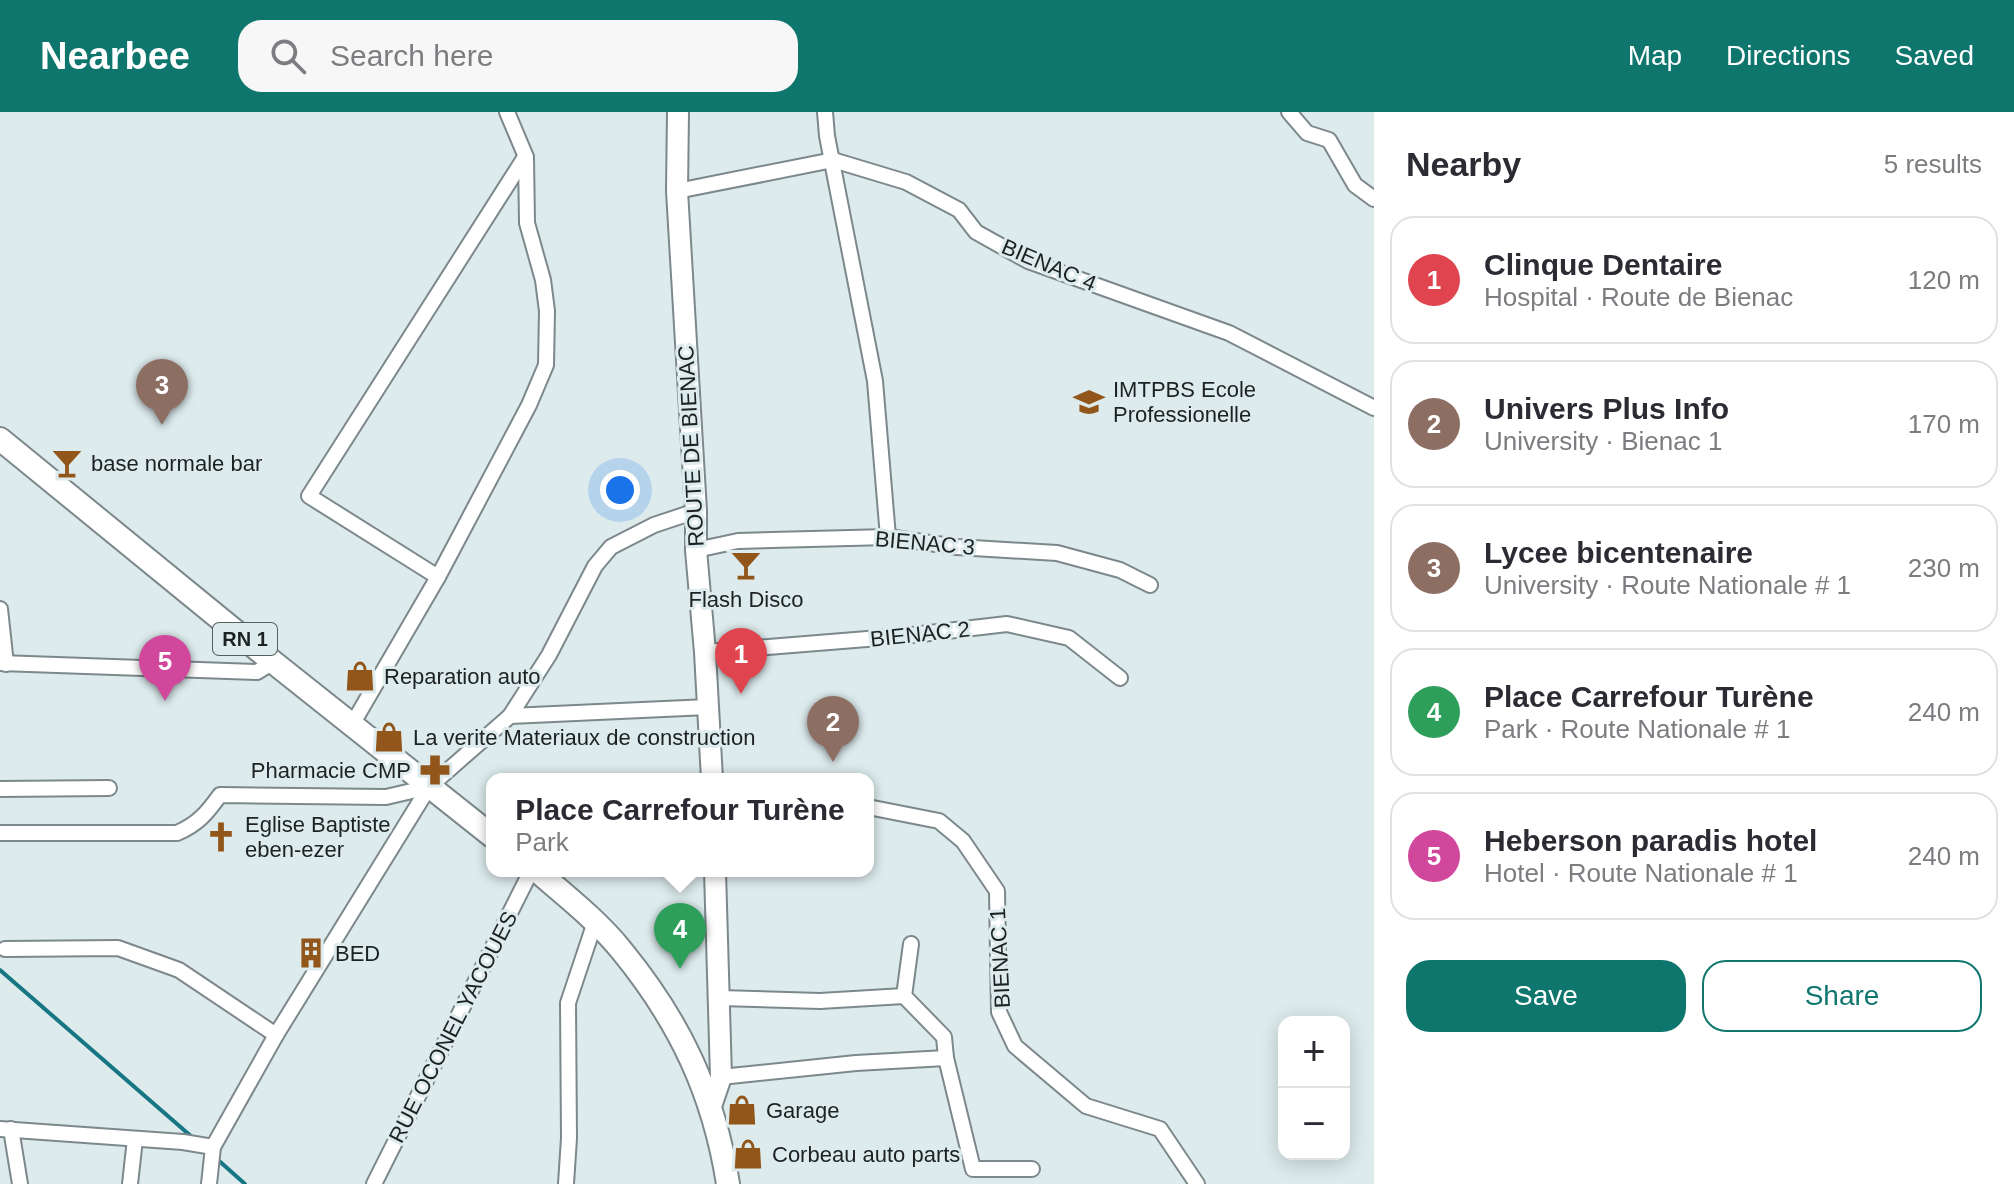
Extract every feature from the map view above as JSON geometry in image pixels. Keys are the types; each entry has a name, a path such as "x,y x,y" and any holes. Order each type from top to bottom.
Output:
{"main road":[{"name":"ROUTE DE BIENAC","path":"678,112 677,191 712,773"},
{"name":"RN 1","path":"0,440 486,831"},
{"path":"541,877 595,922 622,950 681,1038 700,1075 711,1106 723,1147 728,1184"},
{"path":"711,1106 721,1077 715,877"}],"street":[{"path":"353,723 438,577 529,405 546,365 548,336 543,280 527,223 526,157 507,112"},
{"path":"825,112 875,381 888,537"},
{"path":"1289,112 1307,133 1329,140 1355,185 1374,199"},
{"path":"438,577 309,496 526,157"},
{"name":"BIENAC 4","path":"677,191 833,160 906,182 959,210 976,232 1028,261 1229,333 1374,408"},
{"path":"209,1184 213,1147 276,1035 429,787 510,716 531,687 595,566 611,547 654,525 696,511"},
{"name":"BIENAC 3","path":"696,550 738,541 888,537 957,547 1057,553 1120,570 1150,585"},
{"path":"0,609 3,664 257,672 273,662"},
{"name":"BIENAC 2","path":"705,652 904,636 1007,624 1069,638 1120,678"},
{"path":"510,716 708,707"},
{"path":"0,833 177,833 205,817 220,795 386,797 429,787"},
{"path":"0,789 109,788"},
{"name":"BIENAC 1","path":"874,808 939,821 963,841 997,891 999,1012 1015,1046 1086,1106 1160,1129 1197,1184"},
{"name":"RUE OCONEL YACOUES","path":"374,1184 531,877"},
{"path":"566,1184 569,1138 568,1003 595,922"},
{"path":"904,996 911,944"},
{"path":"5,949 118,948 179,970 276,1035"},
{"path":"719,998 820,1001 904,996 944,1037 946,1058 973,1169 1032,1169"},
{"path":"721,1077 856,1063 946,1058"},
{"path":"20,1184 6,1129 213,1147"},
{"path":"130,1184 135,1139"}],"waterway":[{"path":"0,970 192,1137"},
{"path":"217,1159 245,1184"}],"place":[{"name":"IMTPBS Ecole Professionelle","path":"1089,402"},
{"name":"Lycee bicentenaire","path":"162,425"},
{"name":"base normale bar","path":"67,463"},
{"name":"Flash Disco","path":"746,565"},
{"name":"Reparation auto","path":"360,676"},
{"name":"Clinque Dentaire","path":"741,694"},
{"name":"Heberson paradis hotel","path":"165,701"},
{"name":"La verite Materiaux de construction","path":"389,737"},
{"name":"Univers Plus Info","path":"833,762"},
{"name":"Pharmacie CMP","path":"435,770"},
{"name":"Eglise Baptiste eben-ezer","path":"221,837"},
{"name":"BED","path":"311,953"},
{"name":"Place Carrefour Turène","path":"680,969"},
{"name":"Garage","path":"742,1110"},
{"name":"Corbeau auto parts","path":"748,1154"}]}
